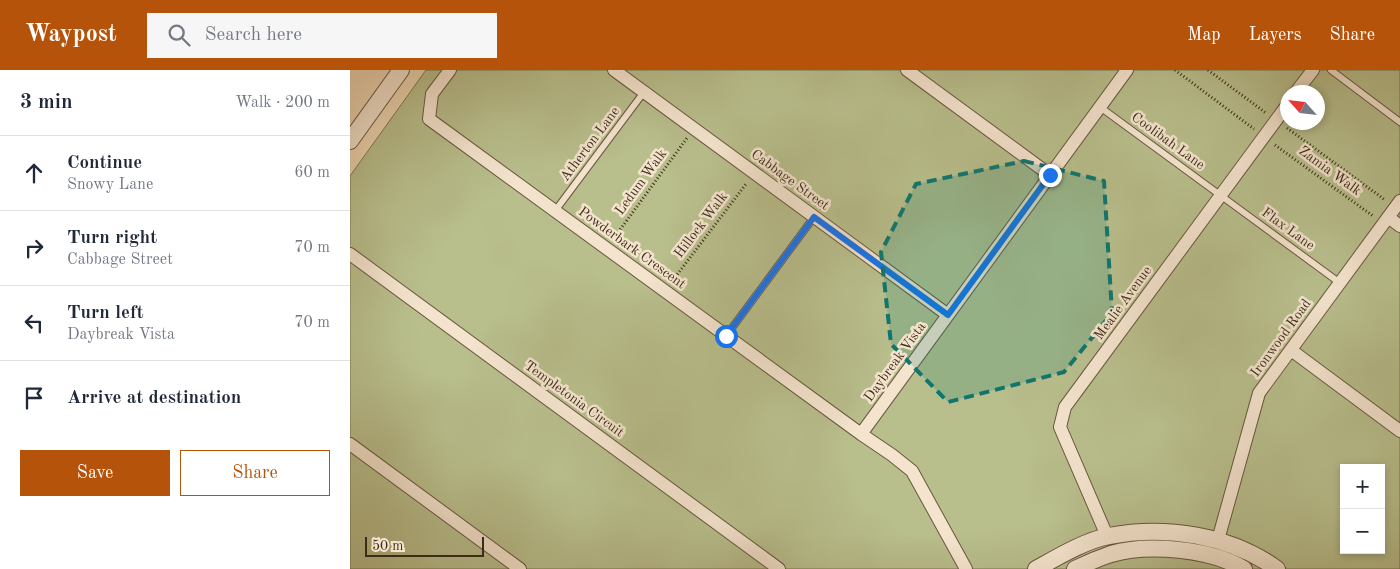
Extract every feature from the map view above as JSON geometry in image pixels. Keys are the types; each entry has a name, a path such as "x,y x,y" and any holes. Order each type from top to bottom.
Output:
{"street":[{"path":"350,141 401,70"},
{"name":"Powderbark Crescent","path":"450,70 432,94 429,119 861,434"},
{"name":"Cabbage Street","path":"614,70 948,315"},
{"path":"907,70 1050,175"},
{"name":"Daybreak Vista","path":"861,434 1127,70"},
{"path":"1301,85 1313,70"},
{"name":"Mealie Avenue","path":"1108,536 1060,426 1065,408 1280,115"},
{"path":"1392,213 1400,226"},
{"name":"Ironwood Road","path":"1218,540 1259,393 1392,213"},
{"name":"Templetonia Circuit","path":"350,254 779,569"},
{"path":"1291,350 1400,431"},
{"path":"861,434 912,471 966,569"},
{"path":"350,444 520,569"},
{"path":"1036,569 1078,547 1108,536 1153,532 1174,532 1218,540 1263,559 1277,569"},
{"path":"1075,569 1112,554 1147,548 1213,557 1244,569"}],"lane":[{"path":"1331,70 1400,122"},
{"name":"Atherton Lane","path":"555,212 644,92"},
{"name":"Coolibah Lane","path":"1100,107 1221,195"},
{"name":"Flax Lane","path":"1221,195 1340,283"},
{"path":"726,336 814,217"}],"path":[{"name":"Zamia Walk","path":"1175,70 1264,136 1392,213"},
{"path":"1208,70 1276,120 1392,213"},
{"name":"Ledum Walk","path":"606,248 694,129"},
{"name":"Hillock Walk","path":"664,291 755,173"}],"highlighted area":[{"path":"1024,161 1104,181 1112,313 1064,372 948,402 891,344 881,252 916,184"}],"green space":[{"path":"426,70 1400,70 1400,569 350,569 350,176"}],"route":[{"path":"726,336 814,217 948,315 1050,175"}]}
